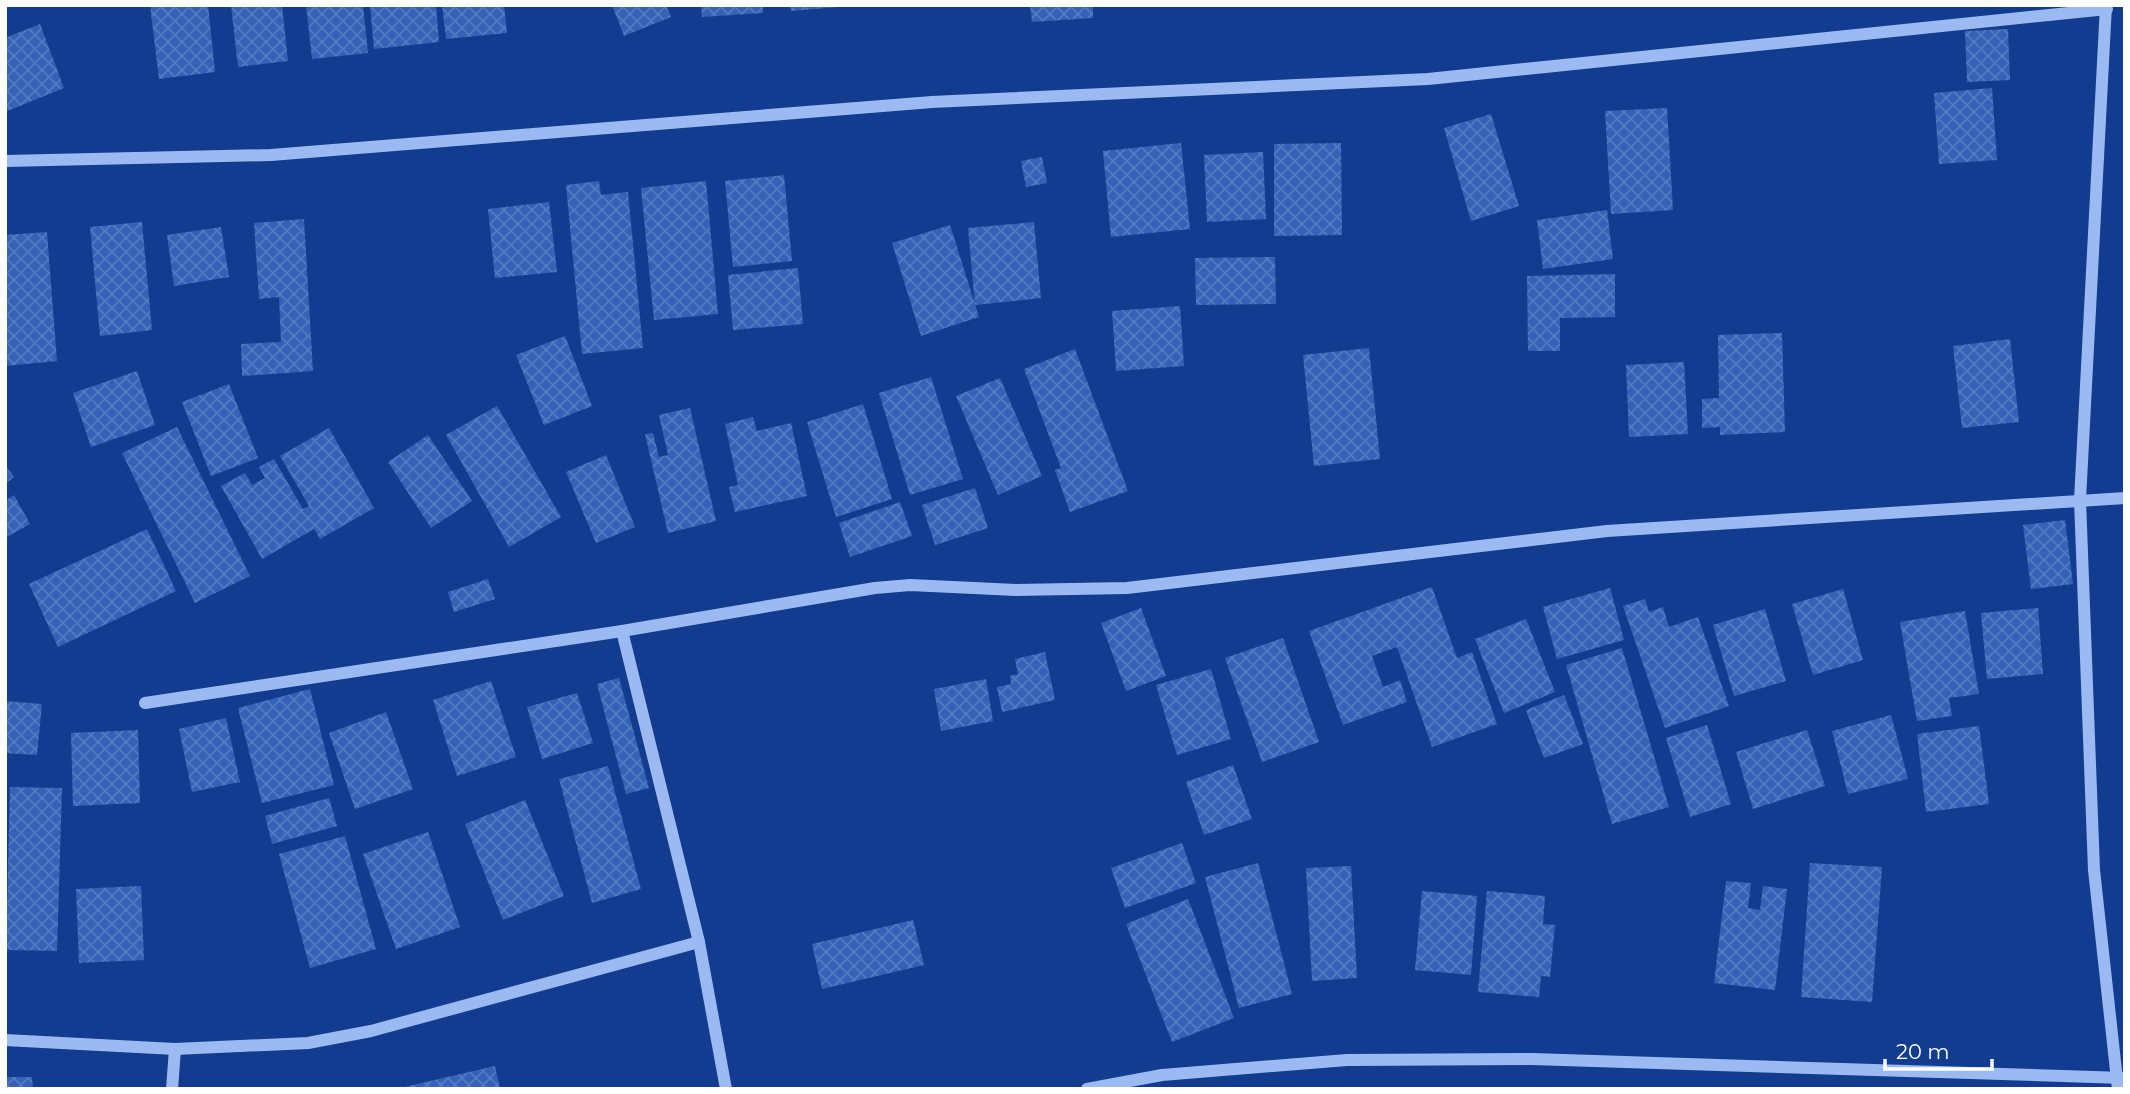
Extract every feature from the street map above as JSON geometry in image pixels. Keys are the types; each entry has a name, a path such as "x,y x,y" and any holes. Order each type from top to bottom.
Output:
{"street":[{"path":"5,161 271,155 932,103 1428,79 2107,7 2080,500 2094,870 2120,1082 1532,1059 1347,1060 1162,1075 1087,1089"},
{"path":"145,703 898,586 1016,590 1127,588 1607,531 2125,498"},
{"path":"622,631 699,942 726,1089"},
{"path":"5,1040 175,1049 308,1043 371,1031 699,942"},
{"path":"172,1089 175,1049"}],"building":[{"path":"150,5 208,5 215,72 159,79"},
{"path":"231,5 282,5 288,61 238,67"},
{"path":"306,5 363,5 368,53 312,59"},
{"path":"370,5 436,5 439,42 374,49"},
{"path":"442,5 504,5 507,33 446,39"},
{"path":"612,5 666,5 671,17 624,36"},
{"path":"701,5 763,5 763,13 702,17"},
{"path":"790,5 838,5 838,7 791,11"},
{"path":"1030,5 1093,5 1093,18 1032,22"},
{"path":"40,24 64,88 5,112 5,38"},
{"path":"2008,29 2010,80 1967,82 1965,31"},
{"path":"1992,88 1997,160 1939,164 1934,93"},
{"path":"1667,108 1673,210 1611,214 1605,111"},
{"path":"1491,114 1519,206 1471,221 1444,128"},
{"path":"1181,143 1190,229 1111,237 1103,151"},
{"path":"1341,143 1342,235 1274,236 1274,144"},
{"path":"1263,152 1266,219 1207,222 1204,155"},
{"path":"1042,157 1047,183 1026,187 1021,161"},
{"path":"784,175 792,261 733,267 725,181"},
{"path":"599,181 601,195 628,192 643,348 582,354 566,185"},
{"path":"706,181 718,314 654,320 641,188"},
{"path":"549,202 557,272 495,278 488,209"},
{"path":"1607,210 1613,259 1543,269 1537,220"},
{"path":"304,219 313,371 242,376 241,344 281,342 279,297 259,299 254,223"},
{"path":"142,222 152,330 100,336 90,227"},
{"path":"1034,222 1041,298 975,305 968,228"},
{"path":"950,225 979,317 921,336 892,243"},
{"path":"221,227 229,277 174,286 167,235"},
{"path":"47,232 57,361 5,366 5,235"},
{"path":"1275,257 1276,304 1196,305 1195,258"},
{"path":"798,268 803,324 733,330 728,275"},
{"path":"1615,274 1615,317 1560,318 1560,351 1528,351 1527,276"},
{"path":"1180,306 1184,366 1116,371 1112,311"},
{"path":"1782,333 1785,432 1720,435 1720,427 1702,428 1702,399 1719,398 1718,335"},
{"path":"565,336 592,406 544,425 516,355"},
{"path":"2010,339 2019,422 1962,428 1953,346"},
{"path":"1369,348 1380,459 1314,466 1303,355"},
{"path":"1075,349 1128,491 1070,512 1055,470 1061,468 1024,369"},
{"path":"1684,362 1688,434 1629,437 1626,365"},
{"path":"137,371 155,425 91,447 73,393"},
{"path":"931,377 963,479 910,495 879,393"},
{"path":"1000,378 1042,476 998,495 956,396"},
{"path":"229,384 258,458 211,476 182,402"},
{"path":"863,404 892,499 836,517 807,422"},
{"path":"497,406 561,517 509,547 446,435"},
{"path":"690,408 716,521 668,533 645,434 653,433 659,457 668,455 659,415"},
{"path":"753,417 757,431 791,423 807,496 735,512 729,487 738,485 725,424"},
{"path":"177,427 250,576 195,603 122,453"},
{"path":"329,428 374,508 320,539 314,529 262,559 221,486 245,473 252,485 265,478 259,467 274,459 303,509 309,506 280,456"},
{"path":"428,435 472,501 431,528 388,462"},
{"path":"606,455 635,527 596,543 566,472"},
{"path":"5,465 14,477 5,484"},
{"path":"975,488 988,528 935,545 922,505"},
{"path":"14,495 30,524 5,538 5,501"},
{"path":"900,502 912,536 850,557 839,523"},
{"path":"2065,520 2073,584 2031,589 2023,525"},
{"path":"147,529 176,591 58,647 29,584"},
{"path":"488,579 495,599 454,612 448,592"},
{"path":"1432,587 1457,658 1472,652 1497,724 1432,747 1397,647 1372,656 1383,687 1400,680 1407,702 1343,725 1309,631"},
{"path":"1610,588 1624,640 1557,659 1543,607"},
{"path":"1843,589 1863,660 1813,675 1792,604"},
{"path":"1645,599 1649,612 1663,607 1669,627 1698,617 1729,706 1665,728 1623,606"},
{"path":"1141,608 1166,676 1126,691 1101,623"},
{"path":"2038,608 2043,674 1987,679 1981,613"},
{"path":"1765,609 1786,681 1734,696 1713,625"},
{"path":"1965,611 1979,694 1949,698 1952,716 1917,721 1900,622"},
{"path":"1526,619 1555,692 1504,713 1475,639"},
{"path":"1283,638 1319,742 1262,762 1225,658"},
{"path":"1622,648 1669,807 1612,824 1566,665"},
{"path":"1045,652 1055,700 1002,712 997,687 1011,684 1010,676 1018,674 1015,659"},
{"path":"1211,669 1231,739 1177,755 1156,685"},
{"path":"619,678 649,788 626,794 597,684"},
{"path":"986,679 993,721 941,731 934,689"},
{"path":"491,681 516,757 457,776 433,700"},
{"path":"310,689 334,785 262,803 238,708"},
{"path":"577,693 593,743 542,759 527,707"},
{"path":"1564,695 1583,744 1544,758 1526,710"},
{"path":"5,701 42,704 37,755 5,753"},
{"path":"386,712 413,789 355,809 329,733"},
{"path":"1891,715 1908,779 1848,794 1832,731"},
{"path":"226,718 240,782 192,792 179,729"},
{"path":"1707,725 1731,804 1690,817 1666,738"},
{"path":"1979,726 1989,804 1926,812 1917,734"},
{"path":"138,730 140,803 73,806 71,733"},
{"path":"1807,730 1825,786 1753,809 1736,752"},
{"path":"1233,765 1252,819 1204,835 1186,782"},
{"path":"608,766 641,889 592,903 559,779"},
{"path":"10,787 62,788 57,951 6,950"},
{"path":"329,798 337,826 272,844 265,816"},
{"path":"525,800 564,896 503,920 465,824"},
{"path":"428,832 460,927 396,949 363,854"},
{"path":"345,836 376,949 310,968 279,854"},
{"path":"1182,843 1196,883 1125,908 1111,868"},
{"path":"1258,863 1292,994 1239,1008 1205,877"},
{"path":"1810,863 1882,867 1872,1002 1801,997"},
{"path":"1351,866 1357,978 1312,981 1306,868"},
{"path":"1726,881 1751,883 1748,908 1760,910 1763,886 1787,889 1775,990 1714,983"},
{"path":"141,886 144,960 79,963 76,889"},
{"path":"1422,891 1477,896 1471,975 1415,970"},
{"path":"1487,891 1545,896 1543,924 1555,925 1550,977 1541,976 1539,997 1478,992"},
{"path":"1188,899 1234,1018 1172,1042 1126,924"},
{"path":"913,920 924,965 822,989 812,944"},
{"path":"495,1066 500,1089 400,1089 400,1088"},
{"path":"5,1077 32,1077 33,1089 5,1089"}]}
